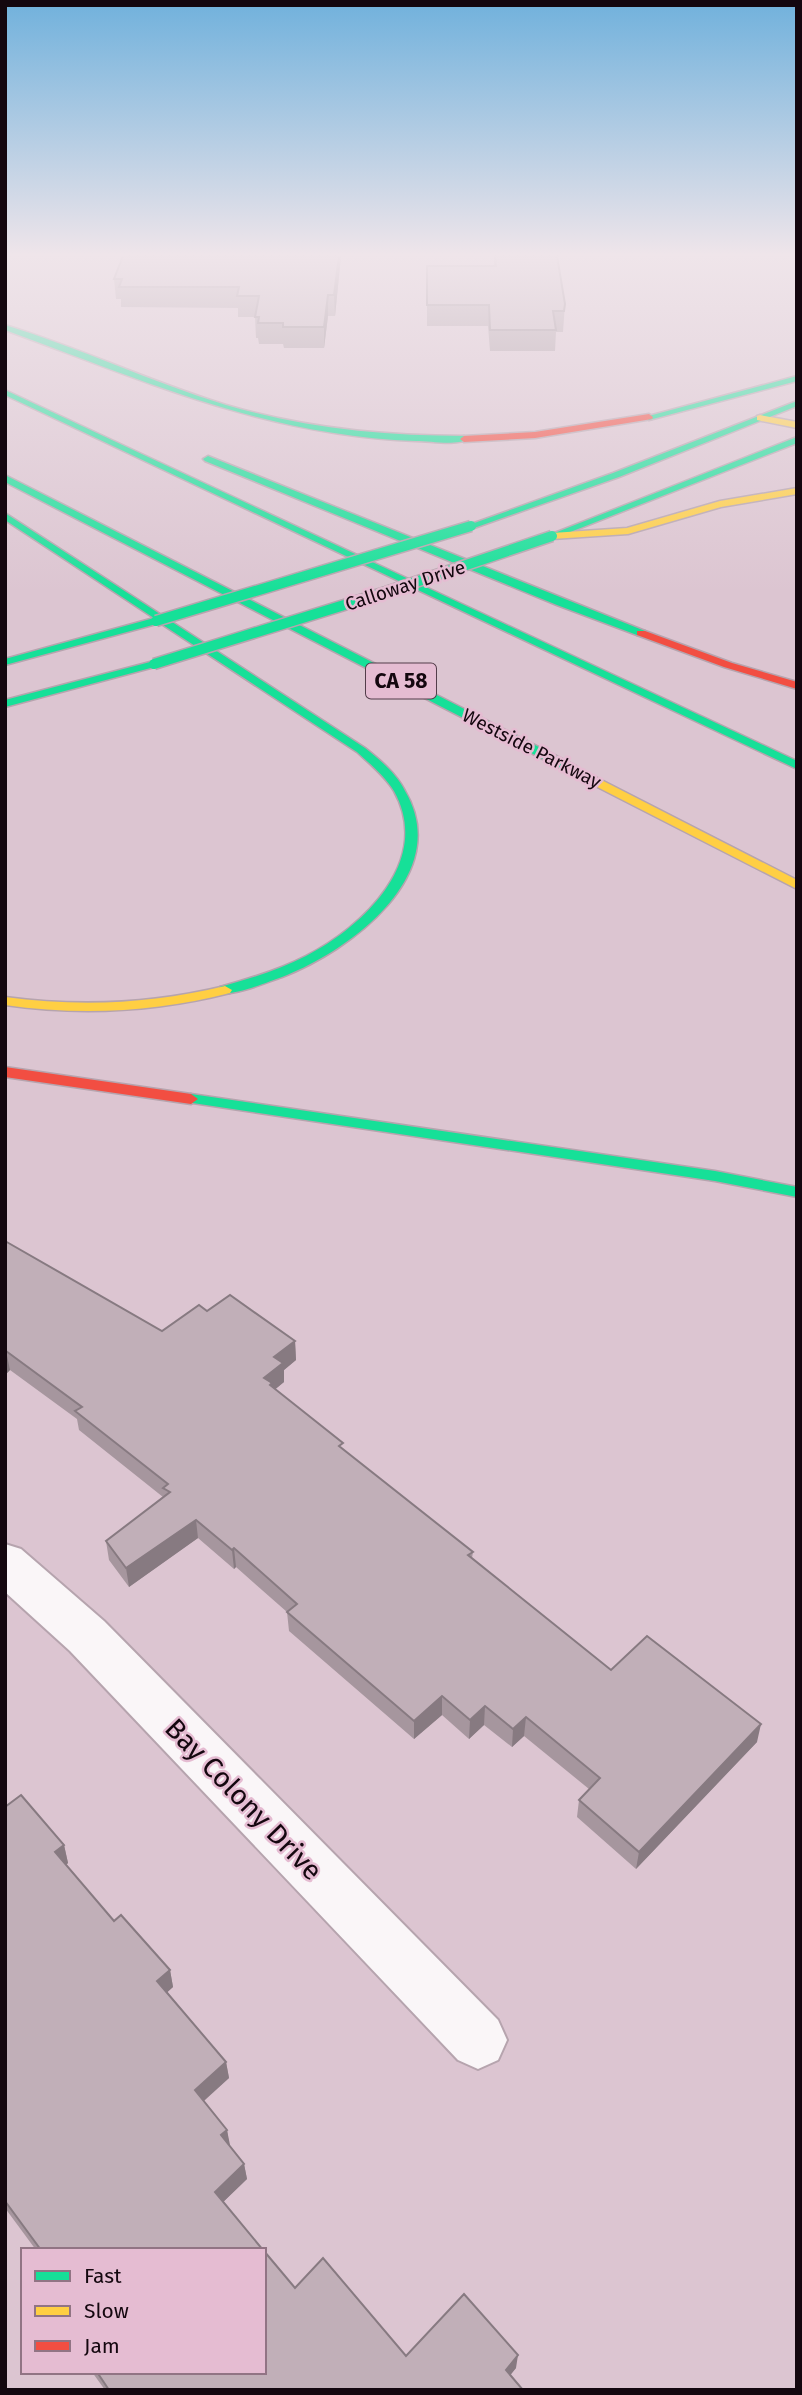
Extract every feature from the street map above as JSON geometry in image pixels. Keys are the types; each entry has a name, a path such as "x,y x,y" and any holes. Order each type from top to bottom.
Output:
{"main road":[{"path":"116,368 210,402 258,416 325,430 401,437 490,438 580,430 625,422 797,378"},
{"path":"5,376 29,385"},
{"path":"5,392 797,766"},
{"name":"Calloway Drive","path":"5,662 262,591 471,526 605,480 797,403"},
{"path":"760,418 797,425"},
{"name":"Calloway Drive","path":"5,704 300,619 552,536 797,440"},
{"path":"187,450 561,603 728,666 797,687"},
{"name":"Westside Parkway","path":"5,478 797,885"},
{"path":"552,536 628,531 720,504 797,491"},
{"path":"5,516 361,750 388,774 404,798 412,825 408,859 395,889 371,918 332,948 275,974 214,993 160,1004 92,1010 5,1001"},
{"path":"5,1072 715,1176 797,1192"}],"street":[{"name":"Bay Colony Drive","path":"5,1563 88,1636 478,2040"}],"building":[{"path":"5,1241 162,1331 199,1305 207,1311 230,1295 295,1341 274,1357 283,1363 264,1378 272,1383 270,1385 343,1443 339,1446 473,1552 468,1555 611,1670 647,1636 761,1724 639,1852 579,1800 600,1778 526,1717 513,1729 485,1706 470,1720 442,1696 414,1721 287,1612 297,1604 234,1548 232,1550 196,1520 126,1568 106,1541 170,1492 163,1488 168,1484 75,1411 82,1407 5,1352"},
{"path":"21,1795 64,1845 55,1852 114,1921 121,1915 170,1970 157,1981 226,2062 195,2090 227,2130 221,2135 244,2164 215,2192 261,2248 40,2248 5,2201 5,1807"},
{"path":"266,2253 295,2288 323,2258 406,2356 464,2294 518,2355 506,2370 523,2390 109,2390 98,2374 266,2374"}],"traffic: fast":[{"path":"115,368 221,406 280,421 341,432 403,438 464,439"},
{"path":"649,417 797,378"},
{"path":"5,392 797,766"},
{"path":"471,526 616,475 797,403"},
{"path":"552,536 797,440"},
{"path":"208,459 641,633"},
{"path":"5,478 572,769"},
{"path":"5,516 361,750 388,775 401,793 410,818 411,842 405,865 394,887 379,907 340,941 309,960 274,975 225,990"},
{"path":"156,621 471,526"},
{"path":"154,664 386,592 552,536"},
{"path":"5,662 156,621"},
{"path":"5,704 154,664"},
{"path":"191,1099 715,1176 797,1192"}],"traffic: slow":[{"path":"760,418 797,425"},
{"path":"552,536 628,531 720,504 797,491"},
{"path":"572,769 797,885"},
{"path":"5,1001 61,1007 115,1007 170,1002 225,990"}],"traffic: jam":[{"path":"464,439 535,435 649,417"},
{"path":"641,633 728,665 797,686"},
{"path":"5,1072 191,1099"}]}
